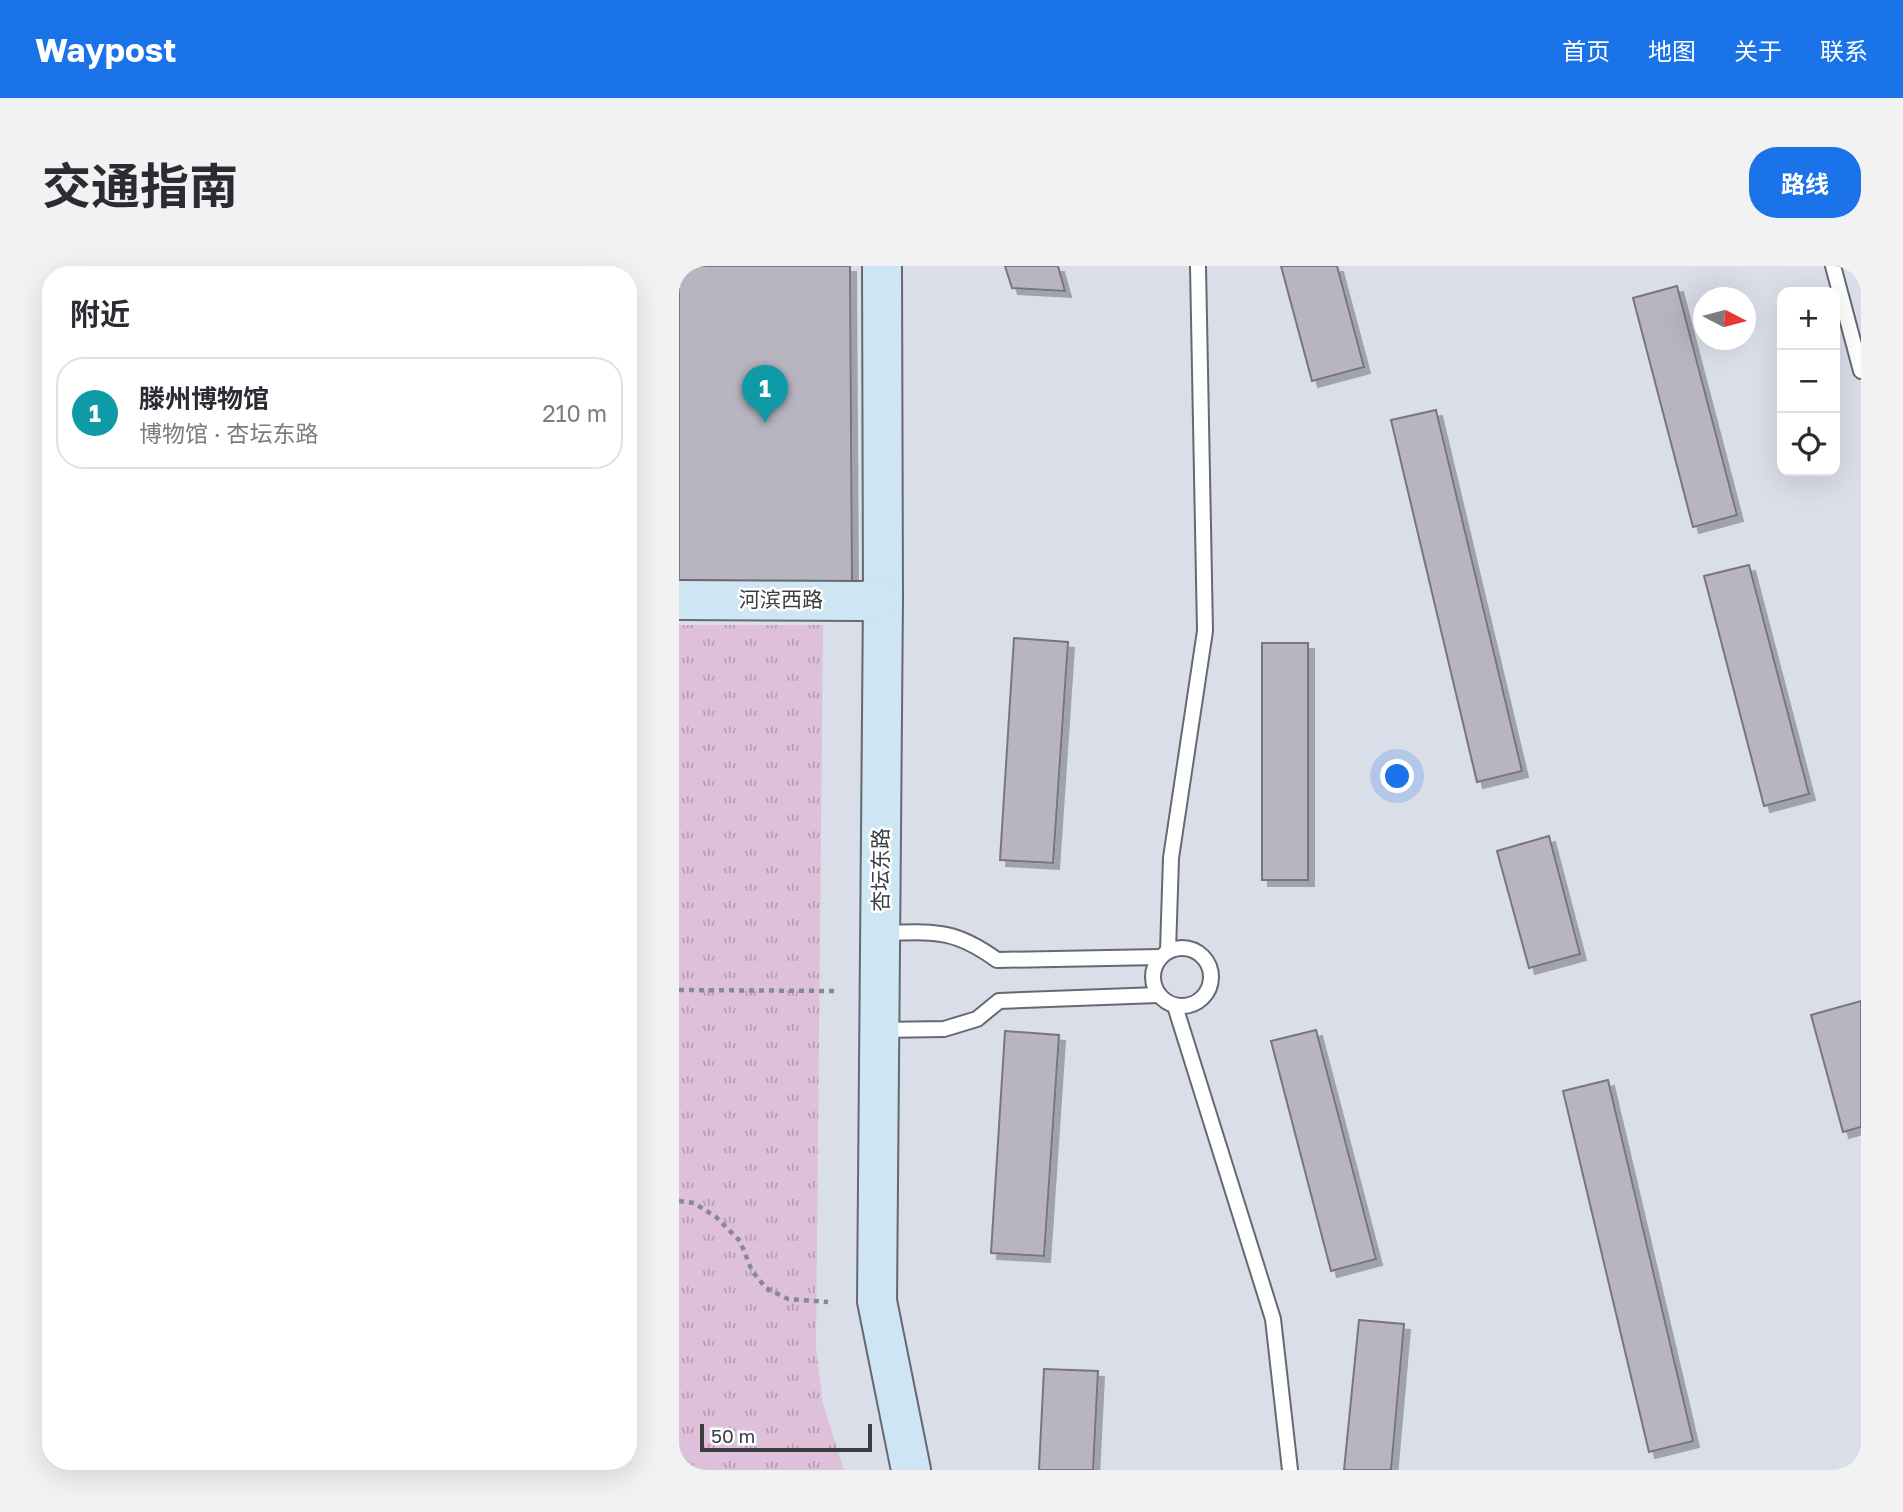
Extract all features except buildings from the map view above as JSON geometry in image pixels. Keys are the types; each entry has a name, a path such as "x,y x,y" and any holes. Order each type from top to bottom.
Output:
{"street":[{"name":"杏坛东路","path":"864,266 880,933 877,1301 911,1470"},
{"name":"杏坛东路","path":"882,266 856,1308 889,1470"},
{"name":"河滨西路","path":"679,600 872,599"}],"lane":[{"path":"880,933 942,932 975,944 997,960 1164,954 1187,948 1203,957 1211,973 1208,992 1202,999 1185,1006 1175,1006 1158,995 1153,976 1164,954 1171,858 1205,631 1198,266"},
{"path":"1833,266 1861,371"},
{"path":"880,1030 944,1029 977,1019 999,1001 1158,995"},
{"path":"1175,1006 1273,1319 1290,1470"}],"path":[{"path":"679,990 838,990"},
{"path":"679,1201 694,1203 716,1217 740,1241 752,1271 766,1288 788,1298 828,1302"}],"green space":[{"path":"679,625 823,625 816,1347 823,1404 844,1470 679,1470"}],"place":[{"name":"滕州博物馆","path":"765,423"}]}
